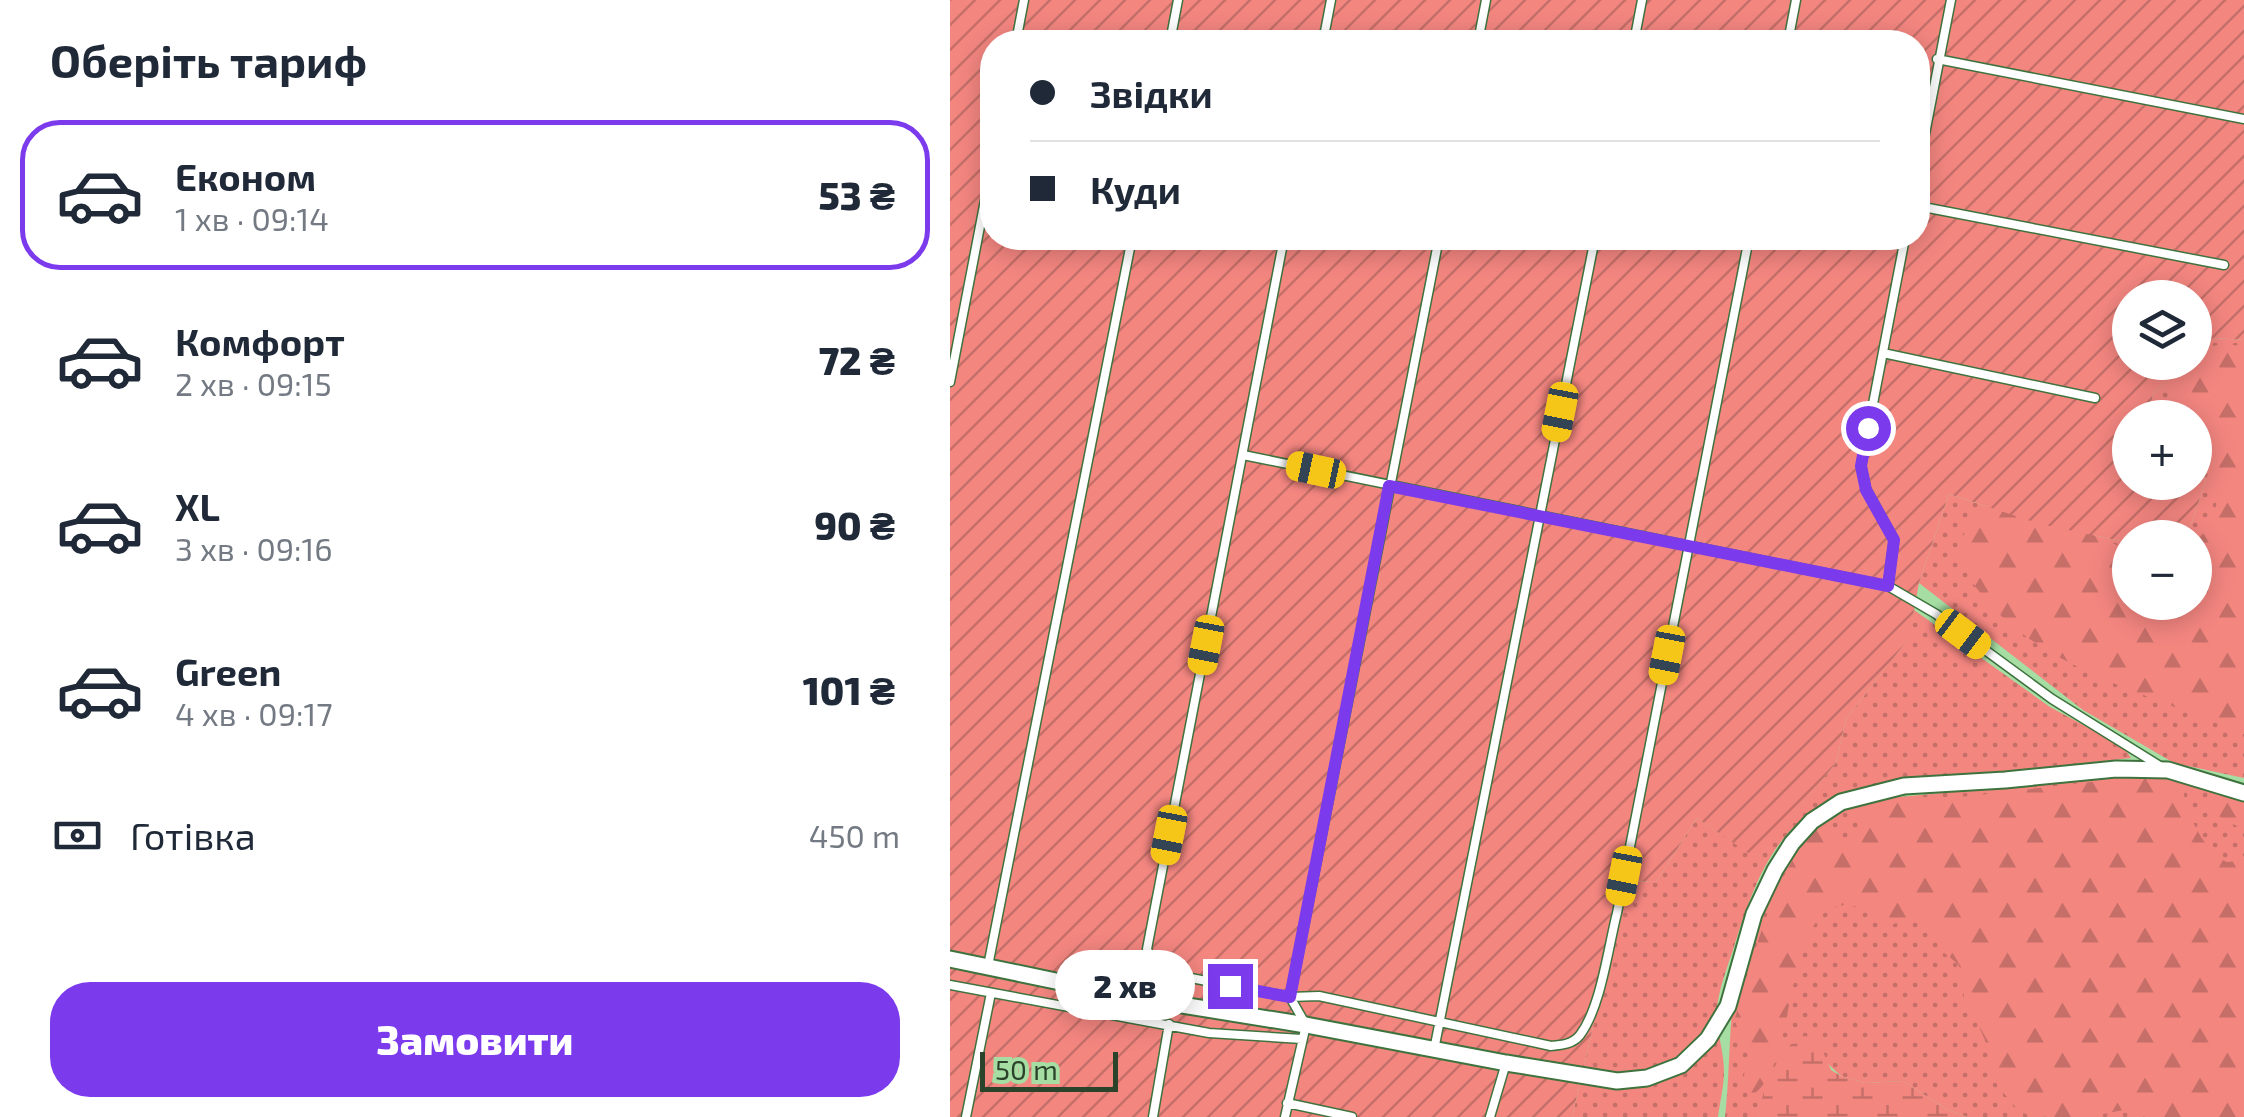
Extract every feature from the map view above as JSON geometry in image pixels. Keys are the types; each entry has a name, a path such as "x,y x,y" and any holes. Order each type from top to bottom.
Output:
{"street":[{"path":"950,959 1304,1032 1618,1082 1664,1074 1681,1066 1708,1040 1728,1006 1754,914 1775,870 1792,842 1812,821 1841,802 1904,786 2116,769 2168,770 2244,793"}],"lane":[{"path":"1018,30 1024,0"},
{"path":"1172,30 1178,0"},
{"path":"1325,30 1331,0"},
{"path":"1480,30 1486,0"},
{"path":"1636,30 1642,0"},
{"path":"1790,30 1796,0"},
{"path":"1930,100 1951,0"},
{"path":"1937,59 2244,119"},
{"path":"1930,208 2224,265"},
{"path":"950,382 980,226"},
{"path":"988,966 1130,250"},
{"path":"1282,250 1147,949 1151,959 1170,974 1290,997 1319,996 1551,1046 1578,1038 1592,1012 1617,913 1747,250"},
{"path":"1284,1117 1304,1032 1290,997 1437,250"},
{"path":"1434,1050 1592,250"},
{"path":"1888,586 1894,540 1866,490 1861,466 1903,250"},
{"path":"1883,353 2095,398"},
{"path":"1242,454 1888,586 1936,614 2052,699 2168,770"},
{"path":"950,986 1209,1033 1304,1032"},
{"path":"966,1117 991,993"},
{"path":"1153,1117 1169,1024"},
{"path":"1490,1117 1506,1064"},
{"path":"1287,1103 1352,1117"}],"green space":[{"path":"950,0 2244,0 2244,340 2212,339 2212,280 2112,280 2112,380 2168,380 2152,400 2112,400 2112,500 2199,500 2193,520 2112,520 2112,539 2040,524 1949,494 1919,583 1909,638 1846,719 1836,763 1757,859 1697,818 1656,882 1627,881 1572,1117 950,1117"},
{"path":"2212,339 2244,340 2244,778 2174,763 2083,710 1919,583 1949,494 2040,524 2112,539 2112,620 2212,620 2212,520 2193,520 2199,500 2212,500 2212,400 2152,400 2168,380 2212,380"},
{"path":"2212,346 2244,346 2244,734 2103,679 2056,656 2013,627 1995,609 1969,577 1961,555 1963,536 1989,505 2058,519 2112,543 2112,620 2212,620 2212,520 2216,504 2212,485 2212,400 2177,400 2171,380 2212,380"},
{"path":"1914,610 2050,707 2124,747 2131,758 1867,787 1813,811 1793,828 1763,870 1723,980 1717,1010 1724,1071 1718,1117 1572,1117 1627,881 1656,882 1697,818 1757,858 1836,763 1846,719 1908,639"},
{"path":"2125,776 2166,777 2244,796 2244,1117 1967,1117 1946,1109 1903,1081 1865,1083 1841,1076 1827,1063 1772,1078 1758,1117 1725,1117 1732,1010 1738,987 1778,879 1821,824 1867,800"},
{"path":"2127,778 2176,783 2182,788 2186,807 2208,847 2227,862 2244,856 2244,1117 2145,1117 2128,1109 2088,1117 2048,1117 2018,1110 1997,1085 1984,1037 1964,998 1963,975 1958,964 1942,951 1928,921 1910,918 1888,926 1848,905 1827,911 1811,929 1778,1053 1767,1079 1752,1095 1747,1090 1743,1082 1747,1052 1735,1018 1775,895 1815,829 1827,828 1835,838 1852,838 1865,825 1861,813 1865,805 1886,799 1961,797"},
{"path":"2215,789 2244,798 2244,830 2213,813 2207,803"},
{"path":"1805,1036 1818,1040 1831,1070 1841,1076 1865,1083 1903,1081 1946,1109 1967,1117 1758,1117 1779,1059"}],"route":[{"path":"1230,986 1290,997 1389,486 1888,586 1894,540 1866,490 1861,466 1868,428"}]}
